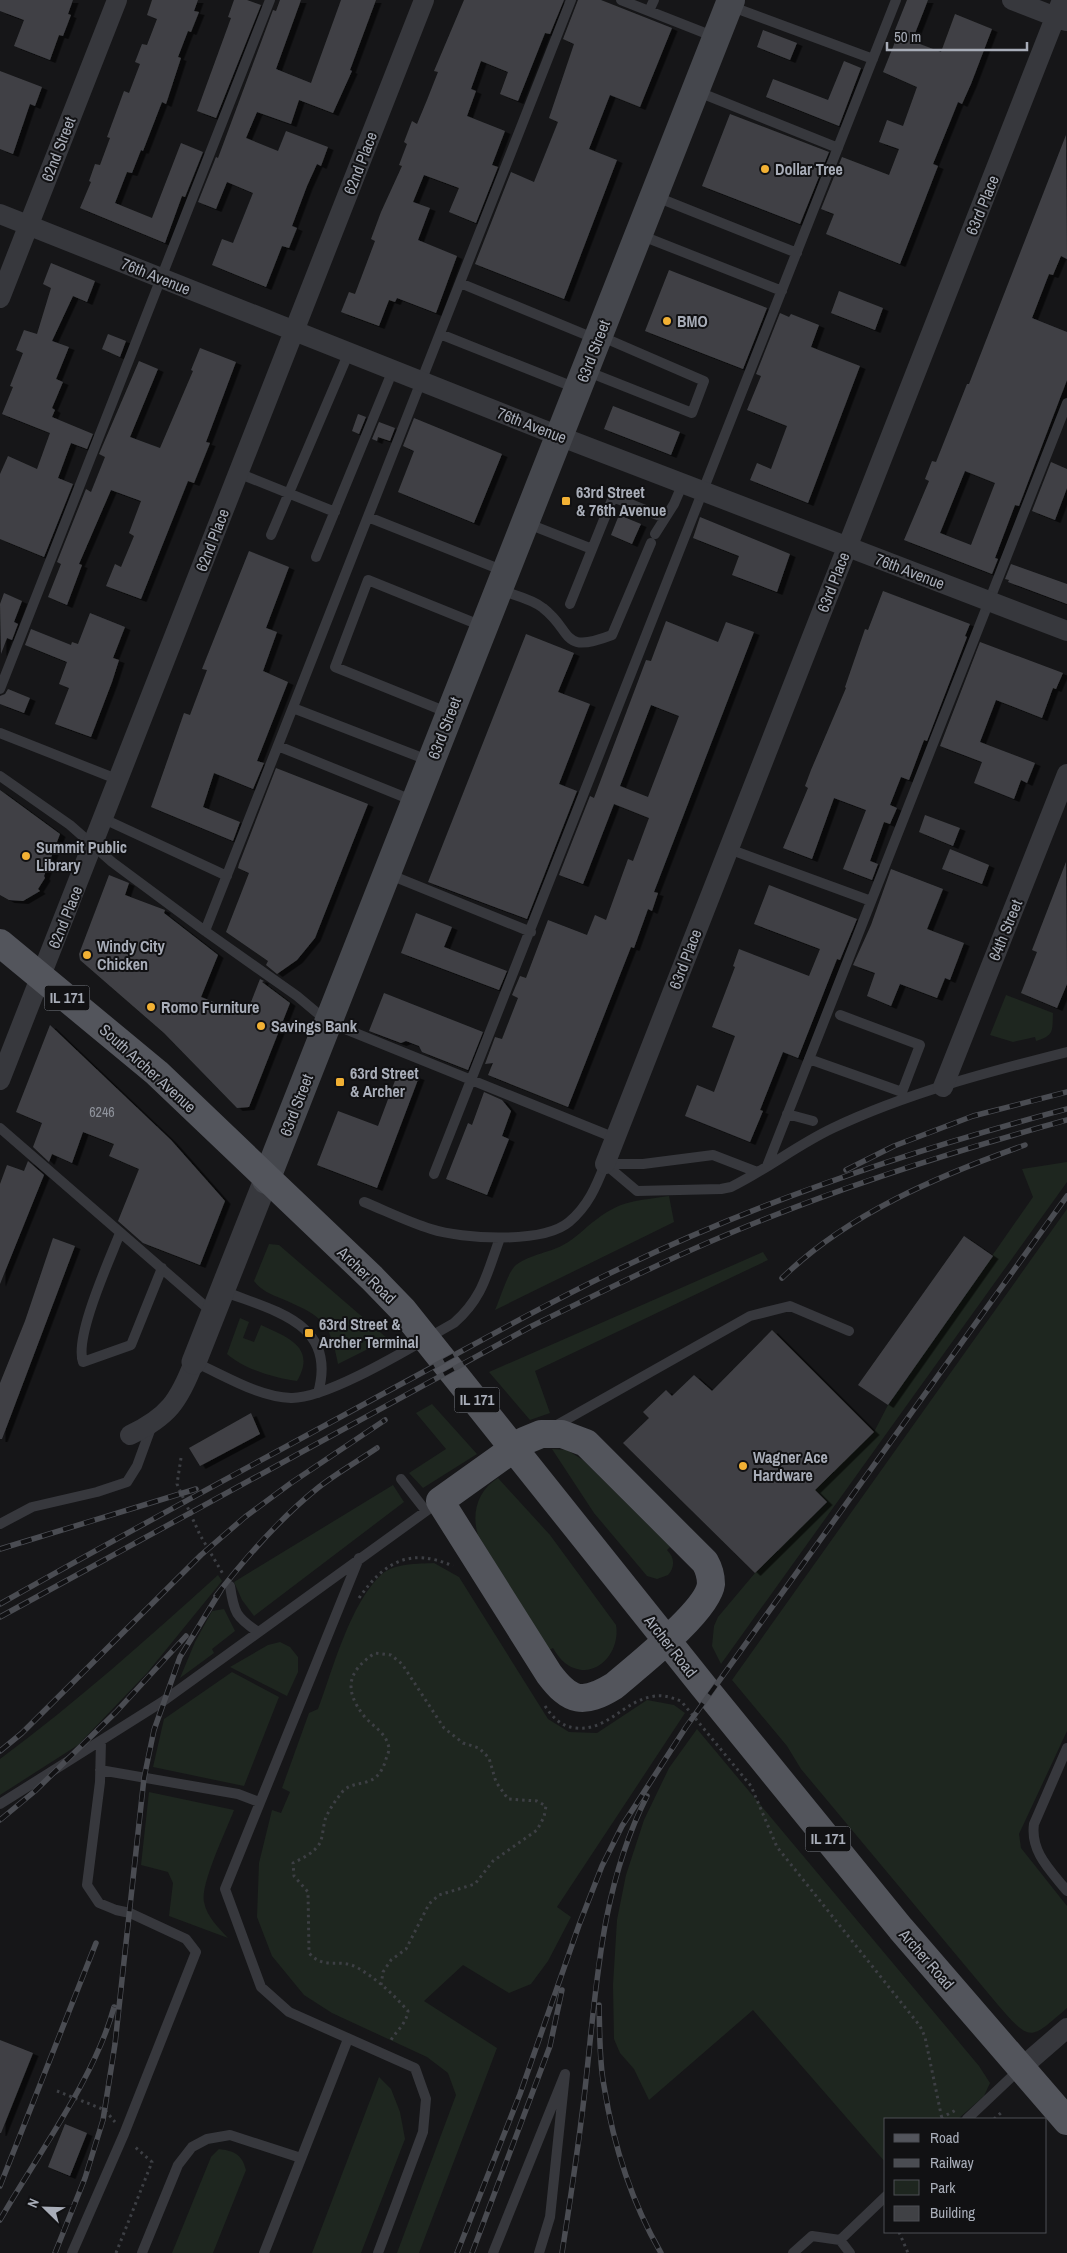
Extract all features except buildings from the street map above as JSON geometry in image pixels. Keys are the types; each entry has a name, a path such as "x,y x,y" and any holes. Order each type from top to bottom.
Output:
{"main road":[{"name":"63rd Street","path":"266,1180 730,3"},
{"name":"South Archer Avenue","path":"0,943 157,1073 266,1180"},
{"name":"Archer Road","path":"266,1180 372,1278 403,1310 710,1695 901,1930 1021,2068 1064,2113"},
{"path":"541,1434 562,1434 586,1443 705,1562 710,1572 711,1585 705,1597 694,1612 667,1640 614,1686 598,1696 586,1699 567,1695 549,1674 433,1506 524,1441 541,1434"}],"street":[{"name":"62nd Street","path":"0,298 117,0"},
{"name":"62nd Place","path":"0,1080 424,0"},
{"path":"1012,0 1062,13"},
{"name":"63rd Place","path":"605,1164 847,546 1062,13"},
{"name":"76th Avenue","path":"0,214 559,436 1067,631"},
{"name":"64th Street","path":"943,1087 1067,774"},
{"name":"63rd Street","path":"130,1435 152,1424 176,1401 194,1362 266,1180"},
{"path":"1021,2068 1067,2028"}],"lane":[{"path":"0,689 270,0"},
{"path":"205,932 571,0"},
{"path":"621,0 716,37"},
{"path":"650,11 654,0"},
{"path":"434,1174 472,1082 896,0"},
{"path":"730,3 873,58"},
{"path":"695,91 838,148"},
{"path":"654,196 797,253"},
{"path":"639,234 782,291"},
{"path":"440,334 581,380 692,413 704,381 460,282"},
{"path":"271,535 349,352"},
{"path":"316,557 393,370"},
{"path":"767,1166 1067,403"},
{"path":"238,473 335,512"},
{"path":"368,517 502,581 542,608 569,639 590,644 612,635 653,538 674,504 682,483"},
{"path":"570,604 613,497 665,518"},
{"path":"525,522 592,549"},
{"path":"450,713 335,667 368,580 484,626"},
{"path":"292,708 431,761"},
{"path":"0,733 119,780"},
{"path":"278,746 415,801"},
{"path":"0,776 70,825 93,846 205,932 297,996 328,1022 472,1082 615,1138"},
{"path":"104,819 227,876"},
{"path":"728,848 871,901"},
{"path":"387,874 531,932"},
{"path":"809,1059 902,1092 920,1045 840,1015"},
{"path":"605,1164 637,1191 720,1190 731,1187 834,1128 943,1087 1067,1052"},
{"path":"787,1114 812,1121"},
{"path":"0,1128 162,1268 218,1302 283,1314 299,1322 317,1343 322,1357 323,1370 318,1393"},
{"path":"605,1164 643,1164 713,1154 757,1172"},
{"path":"364,1202 432,1230 500,1238 530,1236 551,1231 568,1224 594,1193 605,1164"},
{"path":"120,1233 91,1308 80,1356 83,1362 131,1345 162,1268"},
{"path":"194,1362 272,1395 292,1398 318,1393 336,1386 454,1322 470,1309 479,1294 500,1238"},
{"path":"541,1434 750,1316 790,1306 849,1331"},
{"path":"0,1524 32,1507 97,1492 127,1482 137,1466 152,1424"},
{"path":"0,1804 162,1702 433,1506 401,1479"},
{"path":"359,1558 225,1889 261,1987 289,2012 415,2068 426,2099 423,2132 378,2253"},
{"path":"230,1586 233,1606 241,1620 258,1632"},
{"path":"72,2253 124,2134 196,1952 186,1939 130,1913 99,1903 87,1885 100,1770 101,1740"},
{"path":"1067,1748 1034,1824 1032,1834 1034,1844 1041,1858 1067,1891"},
{"path":"100,1770 238,1794 259,1802"},
{"path":"264,2253 348,2039"},
{"path":"968,2118 1021,2068"},
{"path":"493,2253 565,2074 550,2217 539,2253"},
{"path":"142,2253 178,2166 192,2147 207,2139 230,2135 301,2158"},
{"path":"840,2240 884,2198"},
{"path":"793,2253 812,2236 840,2240 850,2253"}],"path":[{"path":"181,1458 177,1484 200,1535 230,1586"},
{"path":"358,1600 373,1578 396,1562 416,1557 438,1559 456,1568"},
{"path":"381,1985 383,1972 390,1960 406,1950 429,1904 439,1895 475,1884 493,1861 536,1830 544,1817 546,1806 537,1801 508,1799 496,1782 489,1758 479,1748 463,1743 444,1728 402,1664 391,1655 375,1653 358,1666 350,1683 353,1697 364,1716 383,1733 389,1749 383,1771 366,1783 346,1789 333,1803 325,1820 320,1842 307,1856 293,1863 294,1876 308,1892 309,1953 316,1961 326,1964 342,1962 358,1967 381,1985 392,1993 408,2011 407,2022 397,2030 391,2040"},
{"path":"542,1700 552,1717 568,1727 586,1729 600,1726 636,1701 651,1696 666,1696 680,1701 688,1709 751,1786 777,1847 920,2026 925,2037 942,2118"},
{"path":"995,2118 1003,2111"},
{"path":"899,2233 908,2253"}],"green space":[{"path":"1006,995 1053,1013 1051,1032 1047,1037 1036,1041 1035,1037 1013,1042 990,1035"},
{"path":"1067,1162 1067,1182 721,1664 712,1646 714,1626 718,1617 755,1573 827,1502 815,1490 874,1432 888,1405 1033,1197 1022,1169"},
{"path":"669,1196 674,1222 495,1310 509,1276 514,1267 519,1263 568,1242 606,1212 623,1204"},
{"path":"1067,1209 1067,1731 1019,1834 1021,1848 1067,1906 1067,2008 1038,2031 1031,2033 1018,2026 998,2005 801,1769 787,1746 732,1680"},
{"path":"269,1244 279,1245 388,1339 338,1364 331,1338 327,1328 321,1321 305,1309 266,1291 254,1281"},
{"path":"763,1252 768,1260 535,1371 550,1413 530,1420 489,1372"},
{"path":"240,1318 249,1322 243,1338 254,1342 261,1325 289,1339 296,1345 301,1352 303,1360 302,1369 297,1381 260,1372 242,1364 227,1354"},
{"path":"432,1404 477,1454 423,1488 409,1473 446,1449 416,1413"},
{"path":"552,1449 567,1450 583,1460 670,1547 667,1550 672,1556 673,1562 672,1569 668,1575 657,1579 647,1576 594,1513"},
{"path":"498,1478 550,1535 616,1625 614,1646 603,1663 595,1668 575,1669 565,1663 553,1648 549,1650 478,1535 475,1518 478,1503 485,1489"},
{"path":"393,1485 404,1502 254,1616 242,1600 234,1582"},
{"path":"434,1563 459,1577 548,1719 569,1732 597,1733 647,1700 674,1705 685,1713 557,1907 571,1917 548,1961 531,1984 509,1993 463,1965 424,2001 497,2048 419,2253 397,2253 456,2095 448,2073 427,2057 332,2013 304,1995 272,1956 257,1917 259,1863 272,1810 281,1813 290,1792 282,1788 309,1713 318,1709 336,1656 361,1602 371,1586 387,1570 407,1565"},
{"path":"218,1575 222,1581 147,1673 78,1745 0,1795 0,1759 84,1693"},
{"path":"224,1609 235,1631 212,1649 214,1653 180,1678 195,1642 212,1611"},
{"path":"280,1642 290,1647 298,1657 298,1672 287,1696 230,1667 268,1645"},
{"path":"232,1672 279,1697 244,1786 153,1767 164,1719"},
{"path":"697,1729 979,2066 990,2083 984,2096 959,2118 884,2118 884,2161 753,2010 649,2100 634,2069 620,2053 614,2039 613,1985 617,1920 626,1875 644,1820 669,1768"},
{"path":"149,1792 234,1810 210,1870 204,1894 204,1902 208,1912 213,1921 228,1938 169,1916 173,1883 168,1872 141,1865"},
{"path":"379,2077 391,2089 400,2112 405,2139 361,2253 312,2253"},
{"path":"219,2149 237,2154 246,2170 213,2253 172,2253 211,2157"}],"railway":[{"path":"846,1170 894,1146 973,1116 1067,1092"},
{"path":"0,1604 562,1297 621,1268 729,1220 840,1178 953,1141 1067,1109"},
{"path":"0,1617 532,1326 648,1270 735,1231 877,1177 1067,1120"},
{"path":"782,1278 836,1234 896,1199 960,1170 1025,1145"},
{"path":"457,2253 520,2094 579,1925 602,1866 622,1826 686,1727 1067,1196"},
{"path":"0,1751 22,1733 201,1555 245,1517 291,1483 385,1420"},
{"path":"216,1596 252,1552 291,1511 326,1482 377,1448"},
{"path":"0,1549 196,1489"},
{"path":"55,2253 85,2178 103,2120 115,2044 144,1778 154,1730 180,1657 221,1590"},
{"path":"0,1820 35,1791 116,1712 186,1636"},
{"path":"562,2253 581,2123 603,1935 620,1865 632,1830 647,1796"},
{"path":"0,2186 96,1943"},
{"path":"472,2253 550,2046 562,1990"},
{"path":"599,2005 602,2076 618,2151 641,2214 661,2253"},
{"path":"0,2220 64,2116 79,2088 105,2034 114,2007"}],"place":[{"name":"Dollar Tree","path":"765,169"},
{"name":"BMO","path":"667,321"},
{"name":"63rd Street & 76th Avenue","path":"566,501"},
{"name":"Summit Public Library","path":"26,856"},
{"name":"Windy City Chicken","path":"87,955"},
{"name":"Romo Furniture","path":"151,1007"},
{"name":"Savings Bank","path":"261,1026"},
{"name":"63rd Street & Archer","path":"340,1082"},
{"name":"63rd Street & Archer Terminal","path":"309,1333"},
{"name":"Wagner Ace Hardware","path":"743,1466"}]}
